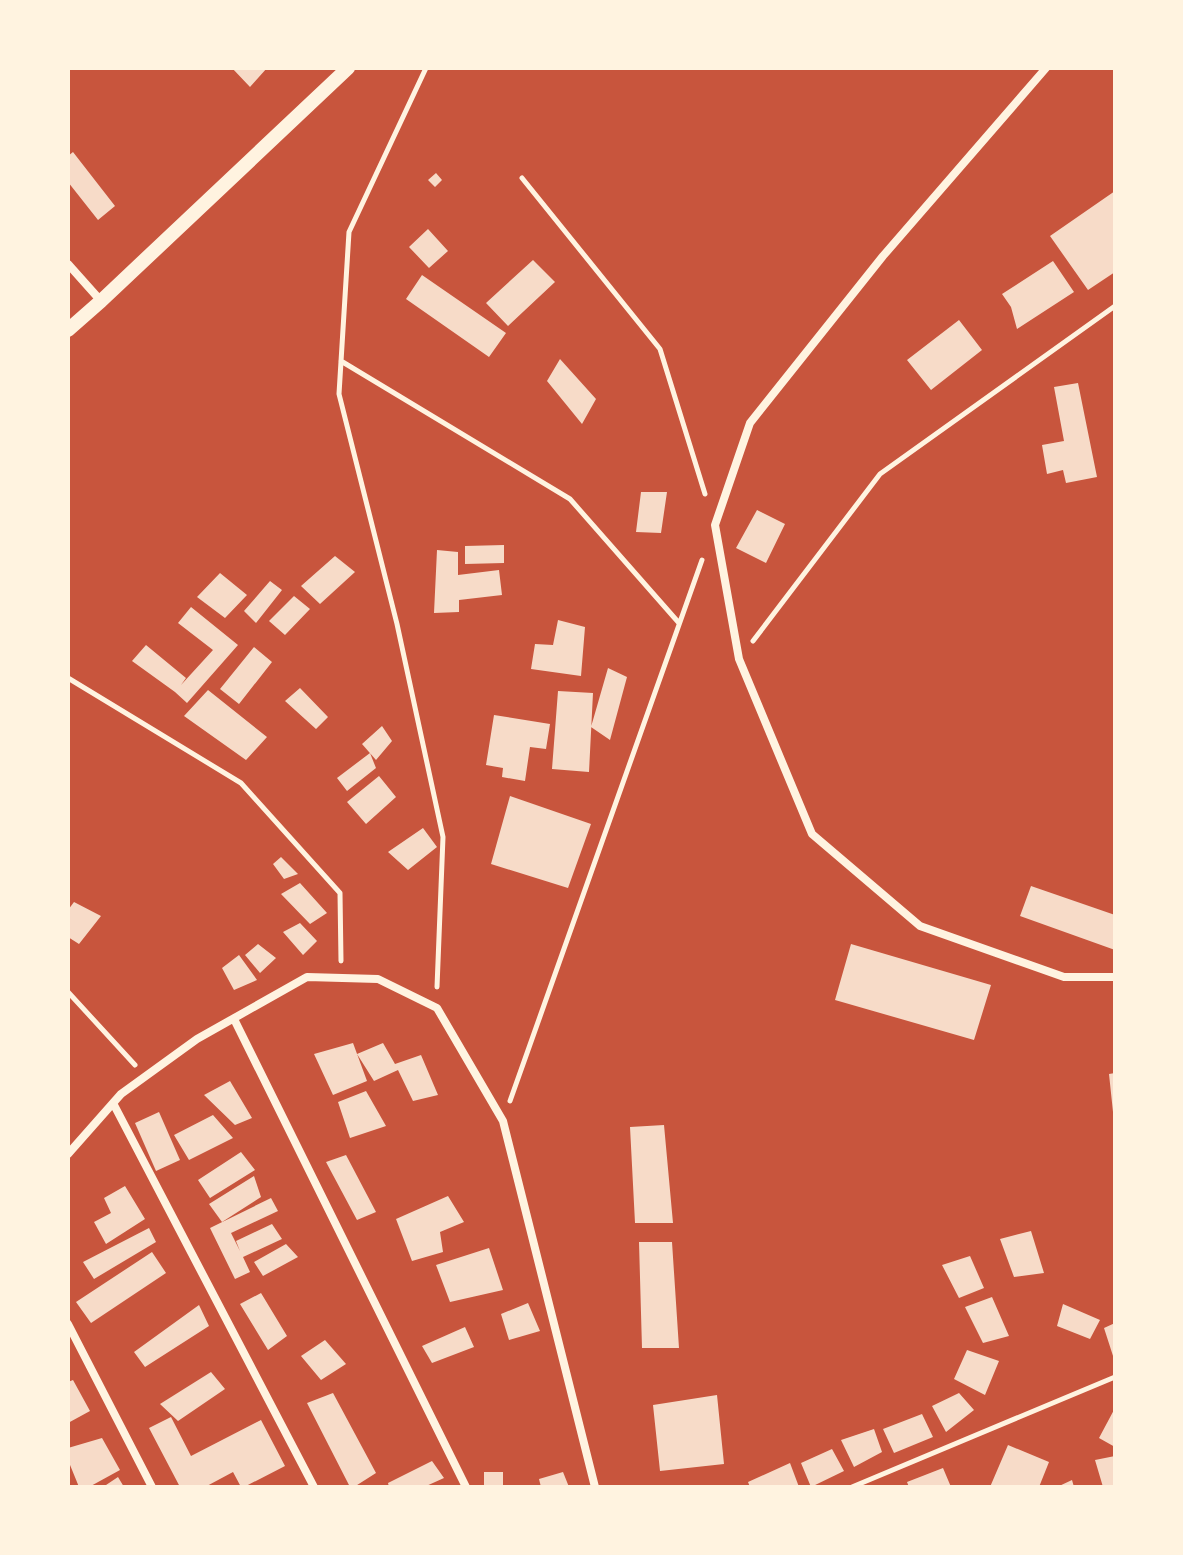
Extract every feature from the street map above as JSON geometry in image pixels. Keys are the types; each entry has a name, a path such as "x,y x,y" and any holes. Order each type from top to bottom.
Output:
{"street":[{"path":"68,330 348,68"},
{"path":"1046,68 883,256 750,423 715,525 739,659 812,834 920,926 1064,977 1115,977"},
{"path":"68,264 101,301"},
{"path":"68,1154 121,1094 145,1076 197,1039 307,977 378,979 437,1008 503,1121 595,1487"},
{"path":"234,1019 466,1487"},
{"path":"113,1103 314,1487"},
{"path":"68,1324 152,1487"}],"path":[{"path":"426,68 349,232 339,394 397,624 443,837 437,1008"},
{"path":"503,1121 715,525 660,349 522,178"},
{"path":"739,659 880,474 1115,306"},
{"path":"341,361 570,499 679,624"},
{"path":"68,678 241,783 340,893 341,978"},
{"path":"68,992 145,1076"},
{"path":"852,1487 1115,1377"}],"building":[{"path":"232,68 267,68 250,87"},
{"path":"73,152 115,206 98,220 68,182 68,156"},
{"path":"436,173 442,180 435,187 428,180"},
{"path":"1115,191 1115,272 1088,290 1050,236"},
{"path":"428,229 448,251 429,268 409,247"},
{"path":"533,260 555,282 508,326 486,303"},
{"path":"1053,261 1074,292 1017,329 1011,307 1002,294"},
{"path":"422,275 506,333 489,357 406,299"},
{"path":"959,320 982,350 931,390 907,360"},
{"path":"560,359 596,399 582,424 547,381"},
{"path":"1078,383 1097,477 1066,483 1063,470 1047,474 1042,445 1064,441 1054,387"},
{"path":"641,492 667,492 661,533 636,532"},
{"path":"757,510 785,524 766,563 736,548"},
{"path":"504,545 504,563 465,564 465,546"},
{"path":"437,550 458,552 458,575 499,570 502,595 459,600 459,612 434,613"},
{"path":"335,556 355,572 320,604 301,586"},
{"path":"220,573 247,595 225,618 197,597"},
{"path":"270,581 282,590 256,623 244,611"},
{"path":"294,596 310,609 285,635 269,621"},
{"path":"191,607 238,645 187,703 132,661 146,645 186,678 181,685 213,650 178,623"},
{"path":"558,620 585,627 581,676 531,669 535,644 553,645"},
{"path":"254,647 272,662 239,704 220,689"},
{"path":"608,668 627,677 610,740 591,727"},
{"path":"300,688 328,717 316,729 285,701"},
{"path":"208,690 267,737 246,760 184,716"},
{"path":"558,691 593,693 589,772 552,769"},
{"path":"494,715 550,724 546,749 530,747 525,781 502,777 503,768 486,765"},
{"path":"382,726 392,741 376,760 362,744"},
{"path":"370,753 376,768 347,791 337,778"},
{"path":"379,776 396,797 366,824 347,802"},
{"path":"510,796 591,824 568,888 491,864"},
{"path":"423,828 437,847 408,870 388,852"},
{"path":"281,857 298,874 284,879 273,864"},
{"path":"300,883 327,913 310,924 281,894"},
{"path":"1031,886 1115,915 1115,950 1020,916"},
{"path":"74,902 101,916 79,944 68,937 68,910"},
{"path":"300,923 317,941 303,955 283,932"},
{"path":"258,944 276,958 260,973 245,955"},
{"path":"851,944 991,985 974,1040 835,1000"},
{"path":"239,955 257,980 234,990 222,968"},
{"path":"353,1043 367,1081 333,1095 314,1054"},
{"path":"383,1043 395,1064 421,1055 438,1095 413,1101 398,1070 374,1081 357,1054"},
{"path":"1115,1073 1115,1112 1113,1112 1109,1074"},
{"path":"230,1081 252,1118 235,1125 204,1095"},
{"path":"366,1091 386,1126 350,1138 338,1102"},
{"path":"159,1112 180,1160 156,1171 135,1123"},
{"path":"213,1115 233,1138 189,1160 174,1135"},
{"path":"664,1125 673,1223 635,1223 630,1127"},
{"path":"241,1152 255,1170 210,1198 198,1180"},
{"path":"346,1155 376,1212 357,1220 326,1162"},
{"path":"254,1176 261,1197 222,1222 209,1204"},
{"path":"125,1186 145,1219 106,1244 94,1222 111,1213 104,1198"},
{"path":"448,1196 464,1222 440,1232 443,1252 412,1261 396,1219"},
{"path":"271,1198 278,1211 231,1233 240,1251 236,1241 272,1224 282,1239 243,1257 250,1272 235,1279 210,1228"},
{"path":"149,1228 156,1242 94,1279 83,1262"},
{"path":"1031,1231 1044,1273 1014,1277 1000,1239"},
{"path":"639,1242 672,1242 679,1348 642,1348"},
{"path":"286,1244 298,1257 263,1276 254,1262"},
{"path":"489,1248 503,1290 450,1302 436,1265"},
{"path":"152,1252 166,1273 91,1323 76,1302"},
{"path":"970,1256 984,1288 959,1298 942,1265"},
{"path":"261,1293 287,1336 268,1350 240,1304"},
{"path":"992,1297 1009,1336 983,1343 965,1307"},
{"path":"528,1303 540,1331 509,1340 501,1314"},
{"path":"1063,1304 1100,1320 1090,1339 1057,1326"},
{"path":"199,1305 209,1326 145,1367 134,1352"},
{"path":"1115,1323 1115,1359 1114,1359 1104,1328"},
{"path":"465,1327 474,1347 432,1363 422,1346"},
{"path":"325,1340 346,1364 321,1380 301,1356"},
{"path":"967,1350 999,1361 985,1395 954,1379"},
{"path":"211,1372 225,1389 178,1421 160,1404"},
{"path":"73,1380 90,1411 68,1423 68,1382"},
{"path":"333,1393 376,1473 354,1487 350,1487 307,1403"},
{"path":"959,1393 974,1410 946,1432 932,1406"},
{"path":"717,1395 724,1464 660,1471 653,1405"},
{"path":"1115,1408 1115,1447 1099,1438"},
{"path":"922,1414 933,1437 894,1453 883,1429"},
{"path":"171,1417 191,1456 261,1420 285,1466 244,1487 241,1487 233,1472 205,1487 180,1487 149,1428"},
{"path":"874,1429 882,1452 854,1467 841,1440"},
{"path":"102,1438 120,1470 89,1487 79,1487 68,1460 68,1448"},
{"path":"1008,1445 1049,1462 1039,1487 990,1487"},
{"path":"832,1449 844,1471 811,1487 801,1463"},
{"path":"1115,1456 1115,1487 1103,1487 1095,1460"},
{"path":"432,1461 444,1478 424,1487 389,1487 388,1483"},
{"path":"790,1463 799,1487 750,1487 748,1482"},
{"path":"943,1468 951,1487 909,1487 907,1482"},
{"path":"484,1472 503,1472 503,1487 484,1487"},
{"path":"563,1472 569,1487 541,1487 539,1479"},
{"path":"118,1477 124,1487 103,1487"},
{"path":"1072,1480 1074,1487 1057,1487"}]}
